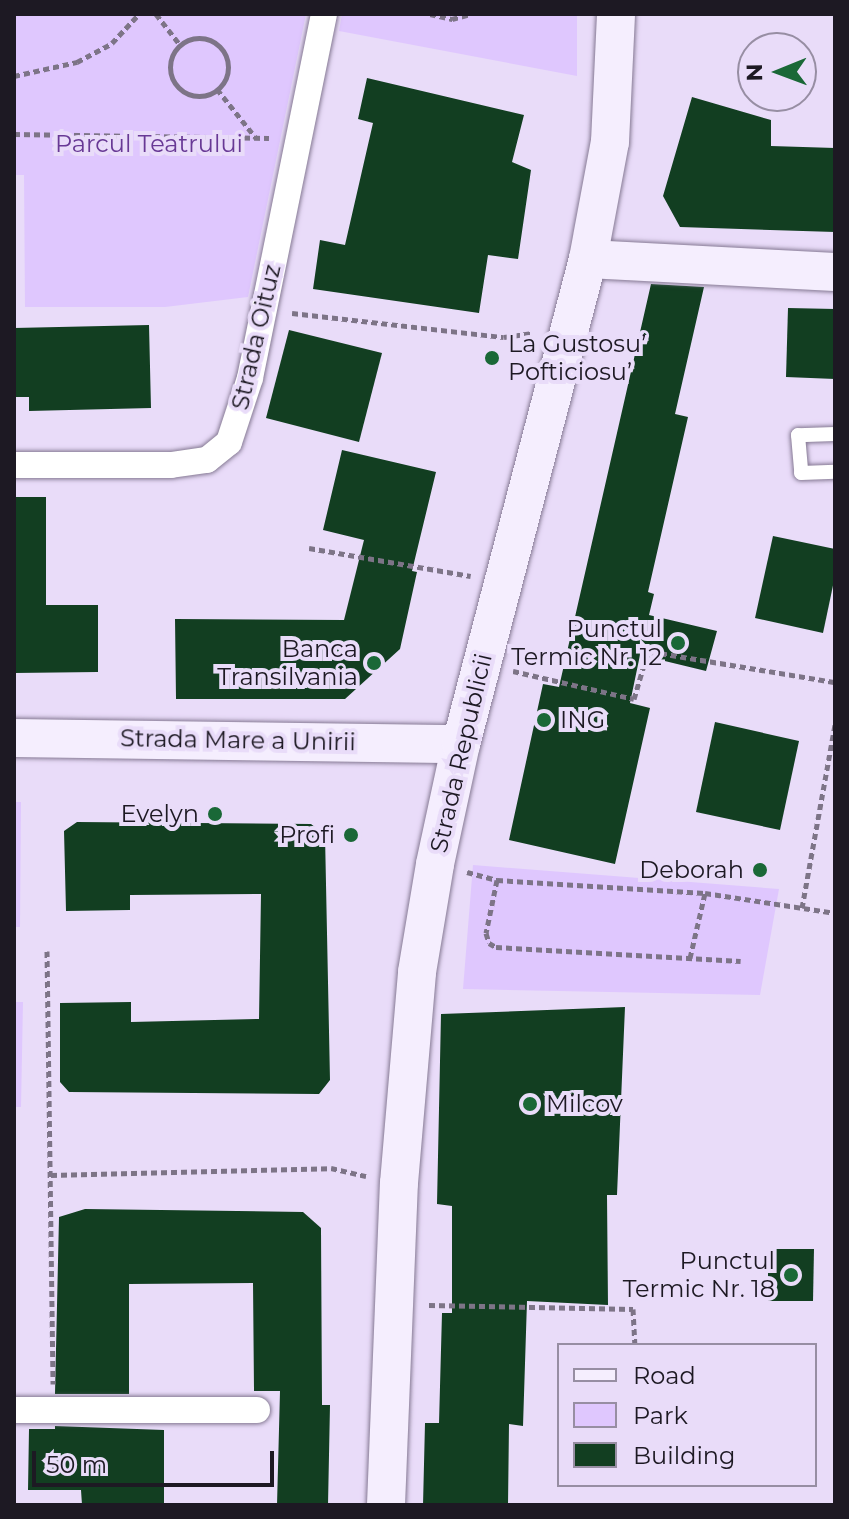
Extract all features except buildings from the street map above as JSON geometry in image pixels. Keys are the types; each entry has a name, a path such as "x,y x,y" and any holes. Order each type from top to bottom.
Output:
{"main road":[{"name":"Strada Republicii","path":"386,1505 399,1183 417,972 435,864 461,744 588,259 610,142 616,14"},
{"path":"588,259 835,272"},
{"name":"Strada Mare a Unirii","path":"14,738 461,744"}],"street":[{"name":"Strada Oituz","path":"14,465 171,465 207,460 229,442 240,413 263,310 324,14"},
{"path":"14,1410 257,1410"}],"lane":[{"path":"835,434 798,435 801,473 835,472"}],"path":[{"path":"14,76 77,62 112,43 139,14"},
{"path":"156,14 180,45"},
{"path":"430,14 452,19 471,14"},
{"path":"202,38 218,45 227,63 223,82 217,89 198,96 180,89 173,82 170,64 180,45 202,38"},
{"path":"217,89 256,138"},
{"path":"14,134 299,138"},
{"path":"263,310 504,337 570,328"},
{"path":"309,548 503,582"},
{"path":"482,663 634,699 644,650 835,682"},
{"path":"802,908 835,725"},
{"path":"435,864 497,880 705,893 835,913"},
{"path":"497,880 486,933 489,943 496,947 741,961"},
{"path":"690,958 705,893"},
{"path":"47,951 53,1409"},
{"path":"51,1175 331,1168 399,1183"},
{"path":"396,1305 633,1309 635,1343"}],"green space":[{"name":"Parcul Teatrului","path":"14,14 306,14 248,297 165,307 25,307 24,175 14,175"},
{"path":"342,14 577,14 577,76 339,31"},
{"path":"14,802 21,802 20,927 14,927"},
{"path":"473,865 779,889 760,995 463,989"},
{"path":"14,1002 23,1002 21,1107 14,1107"}],"place":[{"name":"La Gustosu’ Pofticiosu’","path":"492,358"},
{"name":"Punctul Termic Nr. 12","path":"678,643"},
{"name":"Banca Transilvania","path":"374,663"},
{"name":"ING","path":"544,720"},
{"name":"Evelyn","path":"215,814"},
{"name":"Profi","path":"351,835"},
{"name":"Deborah","path":"760,870"},
{"name":"Milcov","path":"530,1104"},
{"name":"Punctul Termic Nr. 18","path":"791,1275"}]}
